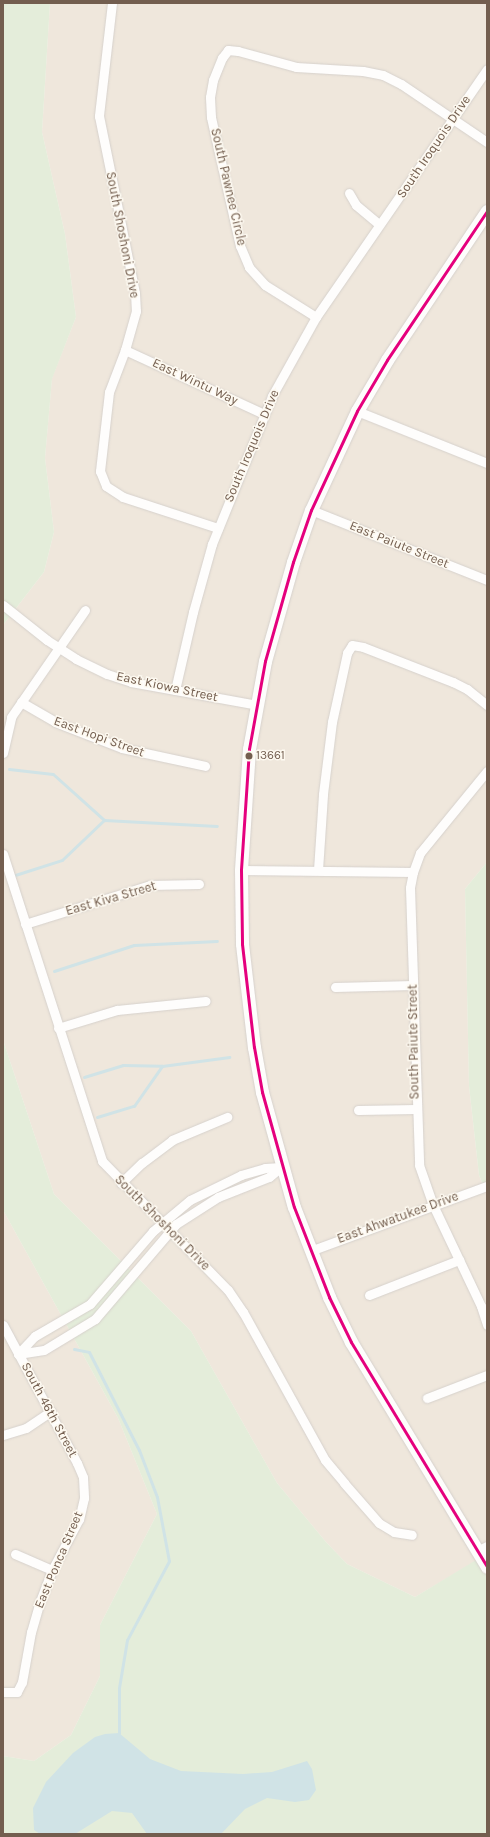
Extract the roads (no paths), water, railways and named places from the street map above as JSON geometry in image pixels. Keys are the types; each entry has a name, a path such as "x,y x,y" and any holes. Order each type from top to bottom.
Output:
{"main road":[{"path":"487,211 387,360 358,411 311,510 278,611 257,705 244,801 241,870 242,944 254,1047 281,1167 310,1250 351,1342 376,1386 482,1548 487,1567"}],"street":[{"name":"South Shoshoni Drive","path":"112,3 99,116 135,293 136,311 126,350 109,392 102,435 100,471 106,486 122,497 218,528"},
{"name":"South Pawnee Circle","path":"316,317 265,285 250,267 240,246 211,117 210,97 213,80 222,58 228,50 238,51 296,67 363,71 383,75 401,84 453,118"},
{"name":"South Iroquois Drive","path":"175,690 193,612 218,528 264,414 316,317 487,69"},
{"path":"453,118 487,142"},
{"path":"349,193 356,205 380,224"},
{"name":"East Wintu Way","path":"126,350 264,414"},
{"path":"358,411 487,463"},
{"name":"East Paiute Street","path":"311,510 487,580"},
{"name":"East Kiowa Street","path":"3,605 59,648 107,674 175,690 257,705"},
{"path":"3,753 7,726 21,702 85,610"},
{"path":"318,870 322,794 332,722 346,653 352,645 362,646 453,682 467,689 487,705"},
{"name":"East Hopi Street","path":"21,702 54,722 122,748 205,766"},
{"name":"South Paiute Street","path":"487,771 420,853 413,872 410,888 419,1165 434,1205 481,1306 487,1325"},
{"name":"South Shoshoni Drive","path":"3,854 102,1161 161,1224 228,1290 243,1312 325,1460 379,1522 394,1532 412,1536"},
{"path":"241,870 413,872"},
{"name":"East Kiva Street","path":"25,924 150,885 198,884"},
{"path":"335,986 414,985"},
{"path":"58,1028 117,1010 206,1001"},
{"path":"358,1110 416,1109"},
{"path":"122,1184 142,1163 172,1140 227,1117"},
{"path":"18,1354 35,1336 90,1304 161,1224 190,1200 214,1187 265,1168 281,1167"},
{"path":"18,1354 44,1350 95,1319 126,1285 169,1231 196,1209 242,1186 269,1177 281,1167"},
{"name":"East Ahwatukee Drive","path":"310,1250 487,1186"},
{"path":"369,1295 459,1260"},
{"name":"South 46th Street","path":"3,1325 51,1411 77,1463 83,1477 84,1498"},
{"path":"427,1398 487,1375"},
{"path":"3,1435 26,1428 51,1411"},
{"name":"East Ponca Street","path":"3,1692 17,1692 22,1682 31,1632 52,1570 79,1519 84,1498"},
{"path":"15,1554 52,1570"}],"waterway":[{"path":"9,769 53,774 104,820"},
{"path":"12,876 62,860 104,820 217,826"},
{"path":"54,971 134,945 217,941"},
{"path":"97,1117 134,1106 162,1066 229,1057"},
{"path":"84,1077 123,1065 162,1066"},
{"path":"74,1349 89,1352 139,1450 157,1497 169,1561 127,1640 119,1688 119,1733"}],"place":[{"name":"13661","path":"249,756"}]}
